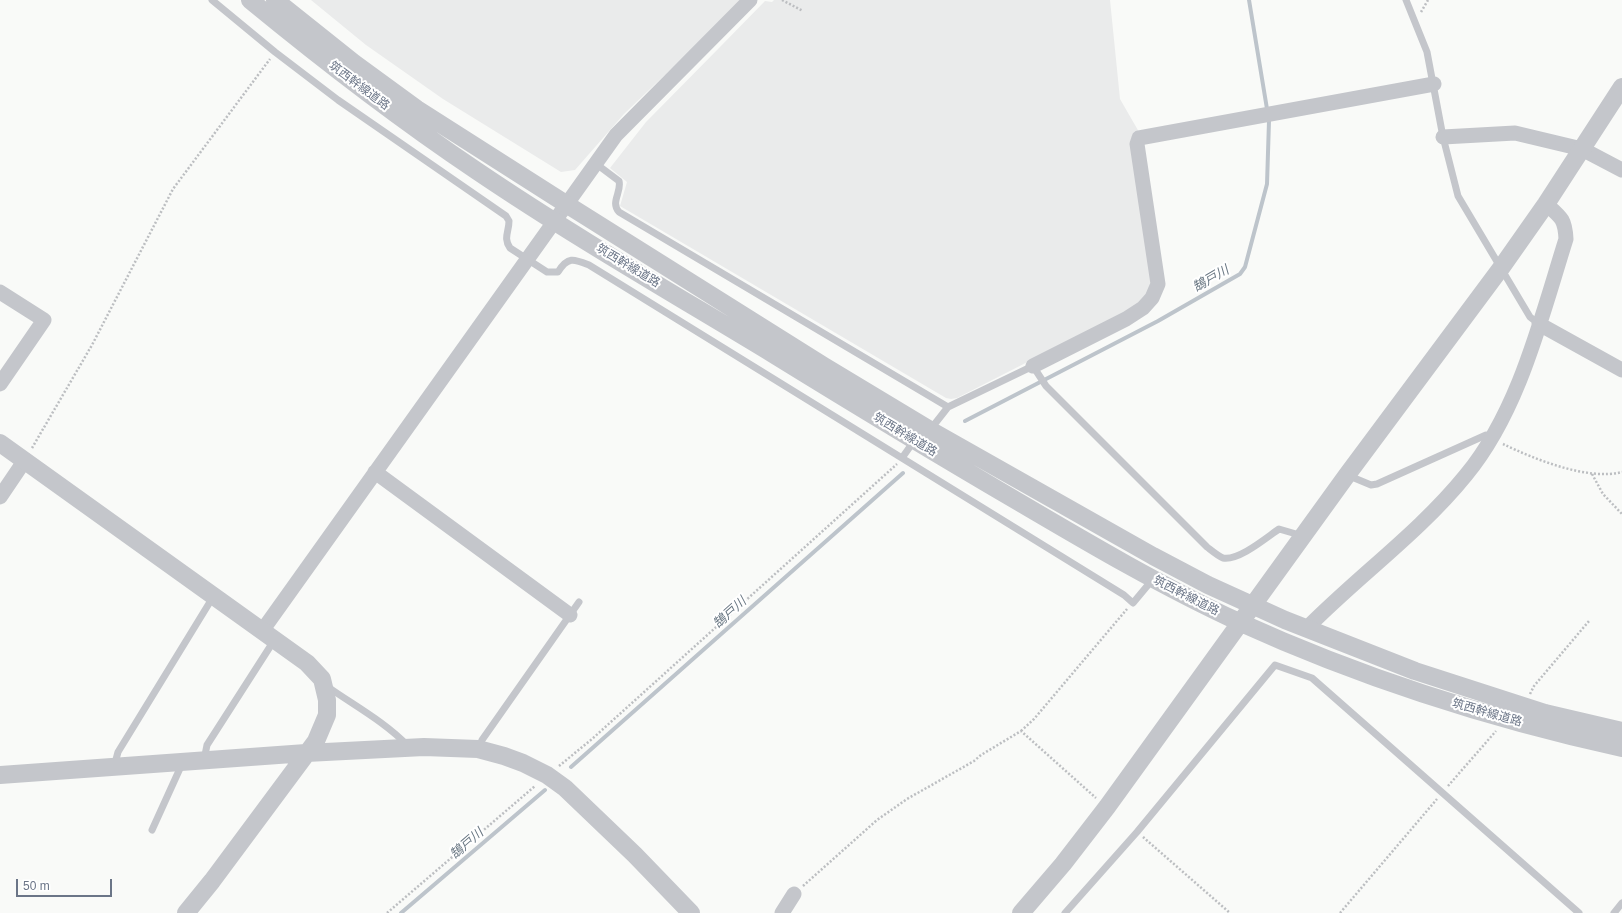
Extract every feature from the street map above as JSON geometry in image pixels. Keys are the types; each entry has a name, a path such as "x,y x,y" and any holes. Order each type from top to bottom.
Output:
{"street":[{"name":"筑西幹線道路","path":"250,0 305,46 419,131 554,221 914,441 1152,579 1240,622 1288,643 1394,685 1501,718 1570,737 1622,748"},
{"name":"筑西幹線道路","path":"275,0 354,63 417,109 566,204 930,430 1140,549 1208,585 1253,606 1306,629 1415,671 1522,706 1622,731"},
{"path":"268,635 375,472 595,164 627,123 750,0"},
{"path":"1034,366 1126,319 1143,308 1152,298 1158,284 1137,144 1139,138 1434,84"},
{"path":"1021,913 1063,864 1107,807 1346,475 1501,268 1546,204 1622,88"},
{"path":"1443,137 1516,133 1582,148 1622,170"},
{"path":"1306,629 1410,534 1442,502 1467,475 1492,438 1522,374 1566,239 1566,226 1560,216 1546,204"},
{"path":"0,292 44,320 0,384"},
{"path":"1539,324 1622,370"},
{"path":"0,443 307,663 322,679 327,700 327,715 316,741 212,881 186,913"},
{"path":"0,497 25,460"},
{"path":"375,472 570,615"},
{"path":"0,775 306,753 410,748 478,749 504,756 547,775 565,788 635,855 691,913"},
{"path":"782,913 794,894"}],"lane":[{"path":"212,0 274,52 338,100 506,216 509,221 506,243 510,248 547,272 558,272 564,263 569,260 576,260 589,265 1124,595 1133,603 1152,579"},
{"path":"1406,0 1427,52 1443,137 1458,196 1530,317 1539,324"},
{"path":"595,164 619,181 620,185 615,206 619,212 948,407"},
{"path":"930,430 948,407 1034,366 1046,386 1207,547 1223,558 1234,557 1243,553 1279,528 1303,536"},
{"path":"1346,475 1371,485 1377,484 1486,435 1492,438"},
{"path":"902,458 914,441"},
{"path":"114,767 118,752 213,596"},
{"path":"478,749 482,740 579,602"},
{"path":"204,761 207,745 268,635"},
{"path":"1065,913 1137,832 1275,665 1312,678 1579,913"},
{"path":"323,684 364,710 400,737 410,748"},
{"path":"152,830 183,762"},
{"path":"1614,913 1622,904"}],"path":[{"path":"782,0 803,11"},
{"path":"25,460 92,345 173,190 274,52"},
{"path":"1492,438 1526,455 1592,474 1622,472"},
{"path":"387,913 547,775 592,739 893,468 902,458"},
{"path":"1592,474 1603,494 1622,514"},
{"path":"794,894 877,820 907,799 974,761 981,755 1021,731 1034,719 1133,603"},
{"path":"1522,706 1534,686 1589,621"},
{"path":"1340,913 1496,730 1501,718"},
{"path":"1021,731 1107,807"},
{"path":"1137,832 1230,913"}],"shaded area":[{"path":"311,0 743,0 624,114 575,170 561,172 443,99 366,45"},
{"path":"774,0 1110,0 1120,99 1139,132 1153,281 1141,304 957,398 951,399 946,398 620,206 627,182 610,168 646,122 765,1 772,2"}],"waterway":[{"name":"鵠戸川","path":"965,421 1158,321 1240,274 1245,267 1267,184 1269,121 1249,0"},
{"name":"鵠戸川","path":"571,767 903,473"},
{"name":"鵠戸川","path":"401,913 545,790"}]}
